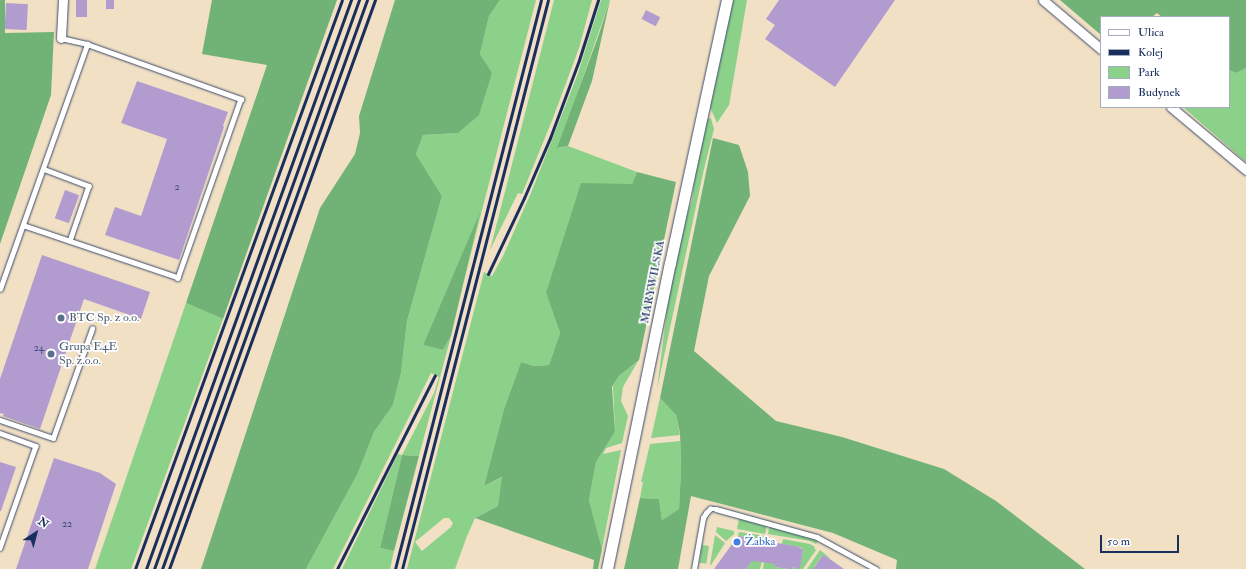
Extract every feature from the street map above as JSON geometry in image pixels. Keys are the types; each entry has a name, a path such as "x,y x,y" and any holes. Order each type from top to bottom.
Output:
{"street":[{"path":"61,38 63,0"},
{"name":"MARYWILSKA","path":"607,569 670,263 727,0"},
{"path":"1043,0 1100,48"},
{"path":"1172,108 1246,170"}],"lane":[{"path":"24,226 178,278 241,99 86,44 61,38"},
{"path":"0,289 24,226 86,44"},
{"path":"44,169 89,186 70,241"},
{"path":"0,420 53,438 92,329"},
{"path":"0,433 36,446 0,548"},
{"path":"694,569 703,518 710,509 716,509 817,537 876,569"}],"green space":[{"path":"0,0 5,0 5,33 54,32 51,95 0,244"},
{"path":"212,0 337,0 223,319 186,303 267,65 202,54"},
{"path":"395,0 500,0 489,16 480,54 492,73 479,115 458,133 423,135 416,154 442,196 407,321 401,373 393,405 374,432 358,473 306,569 201,569 320,208 355,154 360,133 359,116"},
{"path":"500,0 536,0 459,300 479,215 423,345 443,350 451,336 419,456 402,455 434,393 439,377 431,373 333,569 306,569 358,473 374,432 393,405 401,373 407,321 442,196 416,154 423,135 458,133 492,74 480,54 489,16"},
{"path":"554,0 592,0 579,48 553,118 522,194 518,193 490,250"},
{"path":"601,0 610,0 558,148 568,146 637,172 632,184 546,293 560,333 549,365 534,366 521,362 504,409 484,486 503,477 498,506 475,518 455,569 407,569 484,272 492,276 503,256 531,193 577,76","holes":["444,518 449,518 453,523 451,527 422,551 415,542"]},
{"path":"610,0 592,81 568,146 557,148 598,37"},
{"path":"732,0 747,0 729,105 717,123 709,105"},
{"path":"1060,0 1246,0 1246,68 1236,73 1230,70 1230,16 1161,16 1157,13 1153,16 1100,16 1100,34"},
{"path":"1246,68 1246,162 1184,108 1230,108 1230,70 1236,73"},
{"path":"711,118 714,129 704,169 657,389 668,302 686,217 692,200 695,174 707,119"},
{"path":"713,138 739,145 748,172 750,196 709,276 694,351 776,421 842,437 944,469 996,501 1085,569 896,569 897,560 833,533 691,496 678,569 624,569 640,498 659,499 662,520 679,509 681,469 680,433 676,415 660,398"},
{"path":"637,172 676,182 639,360 619,376 612,387 615,432 596,462 589,500 602,549 598,569 593,569 594,560 475,518 498,506 502,477 484,486 504,409 521,362 534,366 549,365 560,333 546,293 581,183 632,184"},
{"path":"480,212 451,336 443,350 423,345"},
{"path":"186,303 223,319 131,569 95,569"},
{"path":"638,361 623,387 621,401 628,416 622,443 606,448 603,454 621,450 602,549 589,500 596,462 615,432 613,386 619,376"},
{"path":"660,398 676,415 680,435 651,438"},
{"path":"680,441 681,469 679,509 662,520 659,499 640,498 643,482 641,482 650,444"},
{"path":"398,454 402,455 380,548 394,551 390,569 342,569"},
{"path":"402,455 419,456 394,551 380,548"},
{"path":"739,519 767,526 765,534 737,529"},
{"path":"717,527 734,531 734,534 726,541 716,532"},
{"path":"769,527 819,540 816,544 810,541 768,534"},
{"path":"739,532 765,536 764,541 738,536"},
{"path":"715,535 725,543 710,565"},
{"path":"783,539 810,544 815,547 814,548 816,550 803,569 792,569 792,567 799,568 803,549 782,544"},
{"path":"702,545 709,546 706,564 699,563"},
{"path":"820,550 831,559 823,555 814,567 816,569 807,569"},
{"path":"753,559 762,561 760,569 746,569"},
{"path":"764,561 775,563 775,567 787,569 763,569"}],"building":[{"path":"76,0 87,0 87,17 76,17"},
{"path":"106,0 114,0 114,9 106,9"},
{"path":"779,0 895,0 835,87 765,39 775,25 766,19"},
{"path":"6,3 28,4 27,30 5,29"},
{"path":"646,10 660,17 656,26 641,19"},
{"path":"137,81 228,112 179,260 105,235 115,207 141,216 167,139 121,123"},
{"path":"65,190 79,195 69,223 55,218"},
{"path":"42,255 150,292 141,319 84,299 40,429 3,416 4,414 0,413 0,379"},
{"path":"54,458 100,473 116,484 88,569 16,569"},
{"path":"0,462 16,467 1,511 0,511"},
{"path":"738,536 800,547 799,548 803,549 800,569 792,567 792,569 787,569 775,567 775,564 752,561 746,569 714,569"},
{"path":"823,555 827,557 844,569 813,569"}],"railway":[{"path":"135,569 342,0"},
{"path":"146,569 351,0"},
{"path":"154,569 359,0"},
{"path":"162,569 367,0"},
{"path":"169,569 375,0"},
{"path":"395,569 541,0"},
{"path":"402,569 548,0"},
{"path":"488,274 524,198 550,138 579,60 598,0"},
{"path":"337,569 435,375"}],"place":[{"name":"BTC Sp. z o.o.","path":"61,318"},
{"name":"Grupa E4E Sp. z.o.o.","path":"51,354"},
{"name":"Żabka","path":"737,542"}]}
